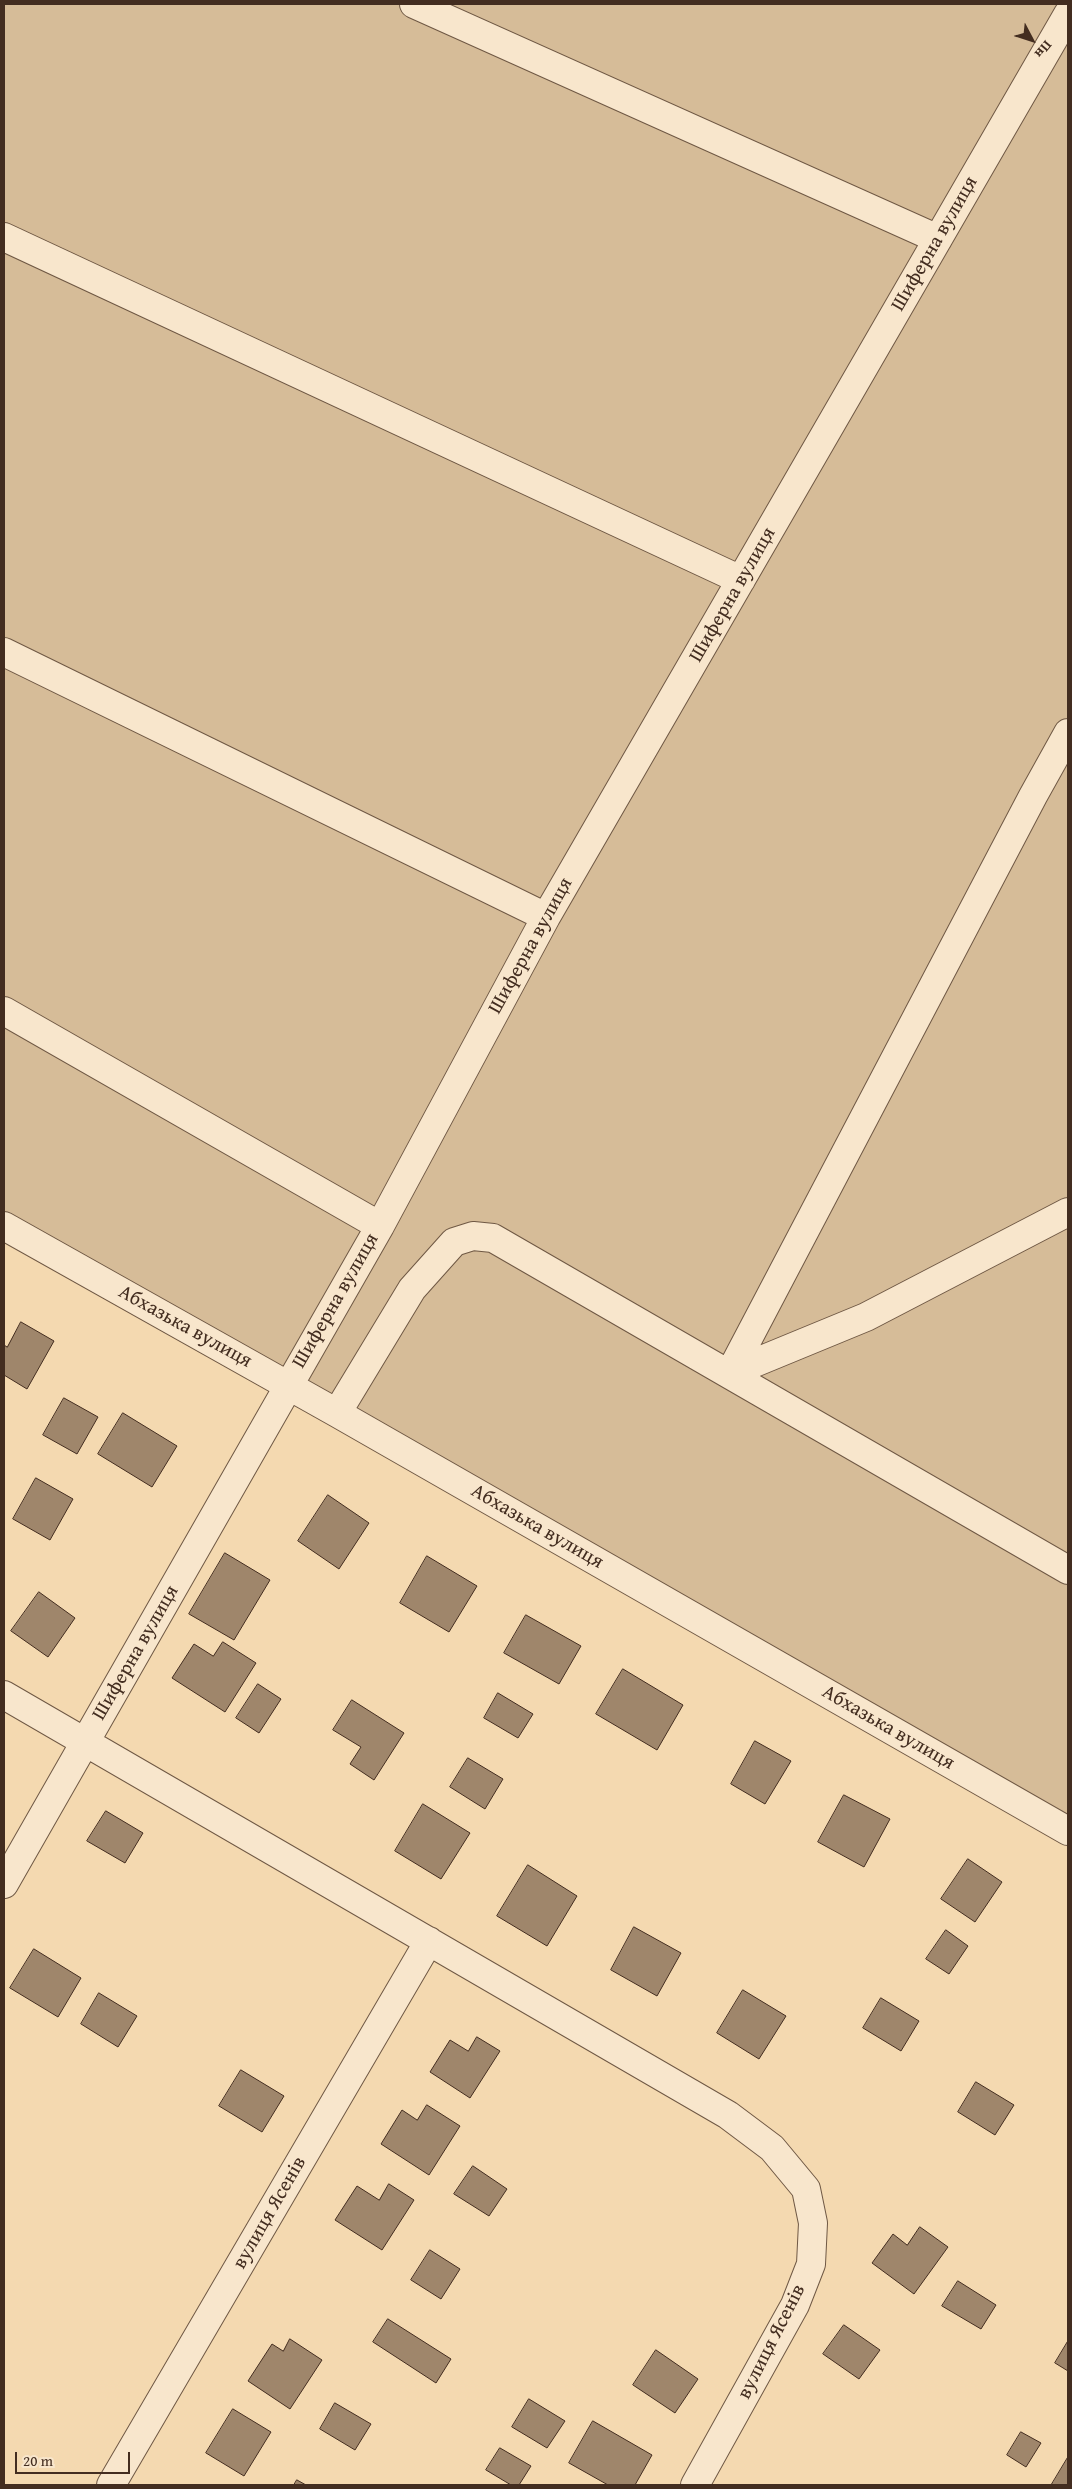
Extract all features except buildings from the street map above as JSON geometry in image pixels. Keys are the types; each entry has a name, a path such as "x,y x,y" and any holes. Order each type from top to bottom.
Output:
{"street":[{"path":"414,4 938,239"},
{"name":"Шиферна вулиця","path":"4,1884 380,1226 546,917 1068,14"},
{"path":"4,237 741,580"},
{"path":"4,652 546,917"},
{"path":"730,1374 1033,796 1068,733"},
{"path":"1033,796 1068,778"},
{"path":"4,1011 380,1226"},
{"path":"730,1374 866,1317 1068,1212"},
{"name":"Абхазька вулиця","path":"4,1226 288,1385 1068,1831"},
{"path":"336,1413 412,1289 454,1242 473,1236 493,1238 1068,1570"},
{"path":"4,1695 429,1941"},
{"name":"вулиця Ясенів","path":"111,2485 429,1941 728,2115 772,2148 806,2189 813,2224 810,2264 795,2305 695,2485"}],"shaded area":[{"path":"4,4 1068,4 1068,1831 4,1226"}]}
